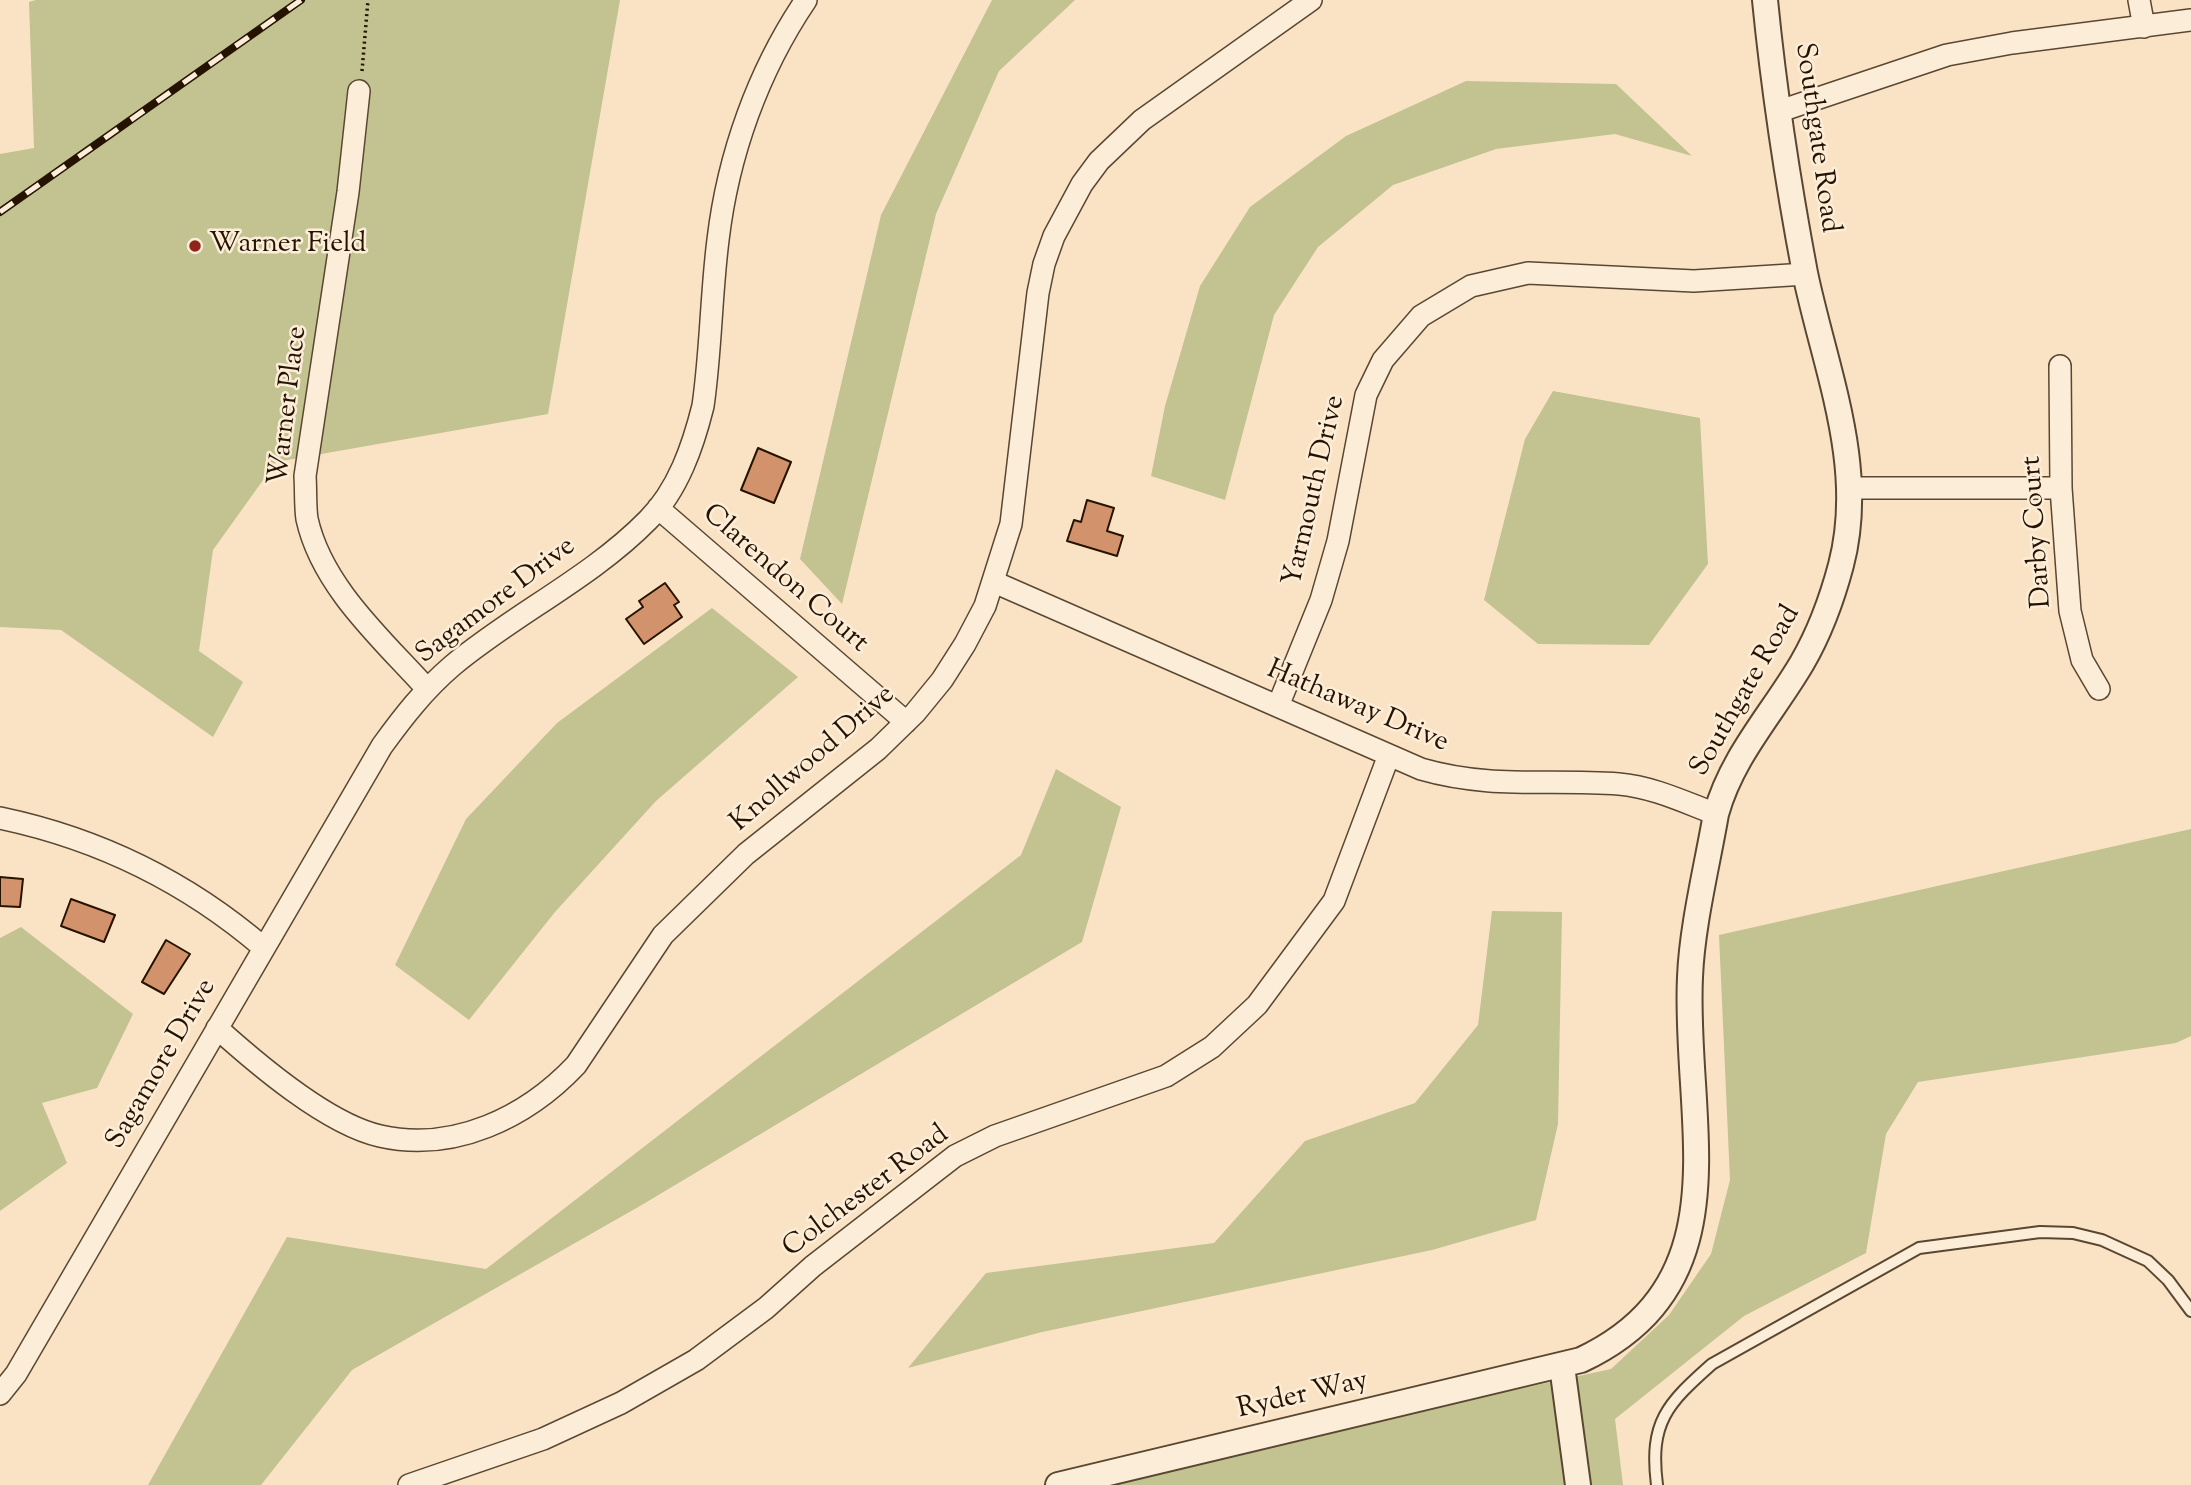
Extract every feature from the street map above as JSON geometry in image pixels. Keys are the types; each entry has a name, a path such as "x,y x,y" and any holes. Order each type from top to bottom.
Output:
{"street":[{"name":"Sagamore Drive","path":"0,1394 16,1374 382,746 427,689 453,665 620,545 658,508 686,458 703,406 718,239 728,177 744,122 766,70 806,0"},
{"name":"Knollwood Drive","path":"217,1028 293,1091 378,1136 422,1139 444,1137 507,1118 545,1095 576,1065 663,935 747,854 878,749 906,722 942,680 965,644 994,582 1011,524 1038,293 1044,264 1066,210 1099,161 1142,120 1311,0"},
{"path":"2138,0 2144,27"},
{"name":"Southgate Road","path":"1563,1366 1614,1342 1644,1318 1668,1287 1690,1234 1696,1193 1690,976 1716,814 1721,796 1752,735 1801,664 1826,614 1842,561 1851,488 1845,441 1806,274 1760,1"},
{"path":"1780,111 1947,55 2012,43 2191,20"},
{"name":"Warner Place","path":"359,91 348,192 305,476 307,520 329,572 363,619 427,689"},
{"name":"Yarmouth Drive","path":"1278,706 1321,600 1334,553 1366,395 1388,352 1421,316 1471,285 1528,273 1694,281 1806,274"},
{"name":"Darby Court","path":"2060,366 2061,488 2070,611 2082,660 2099,689"},
{"path":"1851,488 2061,488"},
{"name":"Clarendon Court","path":"658,508 906,722"},
{"name":"Hathaway Drive","path":"994,582 1389,755 1458,779 1619,784 1650,789 1716,814"},
{"name":"Colchester Road","path":"408,1485 543,1438 621,1403 696,1360 766,1308 824,1258 955,1156 995,1136 1166,1076 1212,1047 1257,1005 1334,901 1389,755"},
{"path":"0,818 42,827 94,844 145,866 193,893 264,948"},
{"path":"1563,1366 1578,1485"},
{"name":"Ryder Way","path":"1058,1485 1563,1366"}],"lane":[{"path":"1657,1485 1656,1433 1667,1410 1685,1388 1712,1364 1919,1248 2040,1232 2073,1233 2124,1249 2148,1261 2168,1280 2191,1311"}],"path":[{"path":"359,91 368,0"}],"green space":[{"path":"620,0 548,414 276,462 213,550 199,651 243,682 213,737 61,630 0,627 0,154 34,148 29,2"},
{"path":"992,0 1075,0 999,71 936,214 842,604 800,559 881,215"},
{"path":"1466,81 1616,84 1692,156 1615,134 1496,149 1393,185 1318,247 1274,315 1225,500 1151,476 1165,406 1200,286 1250,207 1346,136"},
{"path":"1553,391 1700,418 1708,564 1649,645 1538,644 1484,600 1525,439"},
{"path":"712,608 798,677 656,801 555,912 469,1020 395,965 466,819 557,723"},
{"path":"1056,769 1121,807 1082,942 640,1206 352,1370 261,1485 148,1485 287,1237 486,1269 1021,855"},
{"path":"2191,829 2191,1036 2176,1043 1918,1082 1886,1134 1866,1253 1744,1316 1615,1419 1623,1485 1074,1485 1611,1369 1669,1315 1711,1254 1730,1180 1719,935"},
{"path":"1492,911 1562,912 1558,1124 1536,1220 1432,1250 1042,1332 908,1368 986,1273 1214,1243 1305,1141 1415,1103 1478,1025"},
{"path":"21,927 133,1014 97,1088 42,1103 67,1163 0,1211 0,938"}],"building":[{"path":"758,448 791,462 774,503 741,490"},
{"path":"1087,500 1114,508 1107,531 1123,536 1117,556 1067,541 1074,520 1081,522"},
{"path":"665,583 679,602 674,605 682,617 644,644 626,619 643,607 639,601"},
{"path":"0,877 23,879 20,907 0,906"},
{"path":"71,899 115,915 104,942 61,926"},
{"path":"166,940 190,954 164,994 142,982"}],"railway":[{"path":"0,212 301,0"}],"place":[{"name":"Warner Field","path":"195,246"}]}
